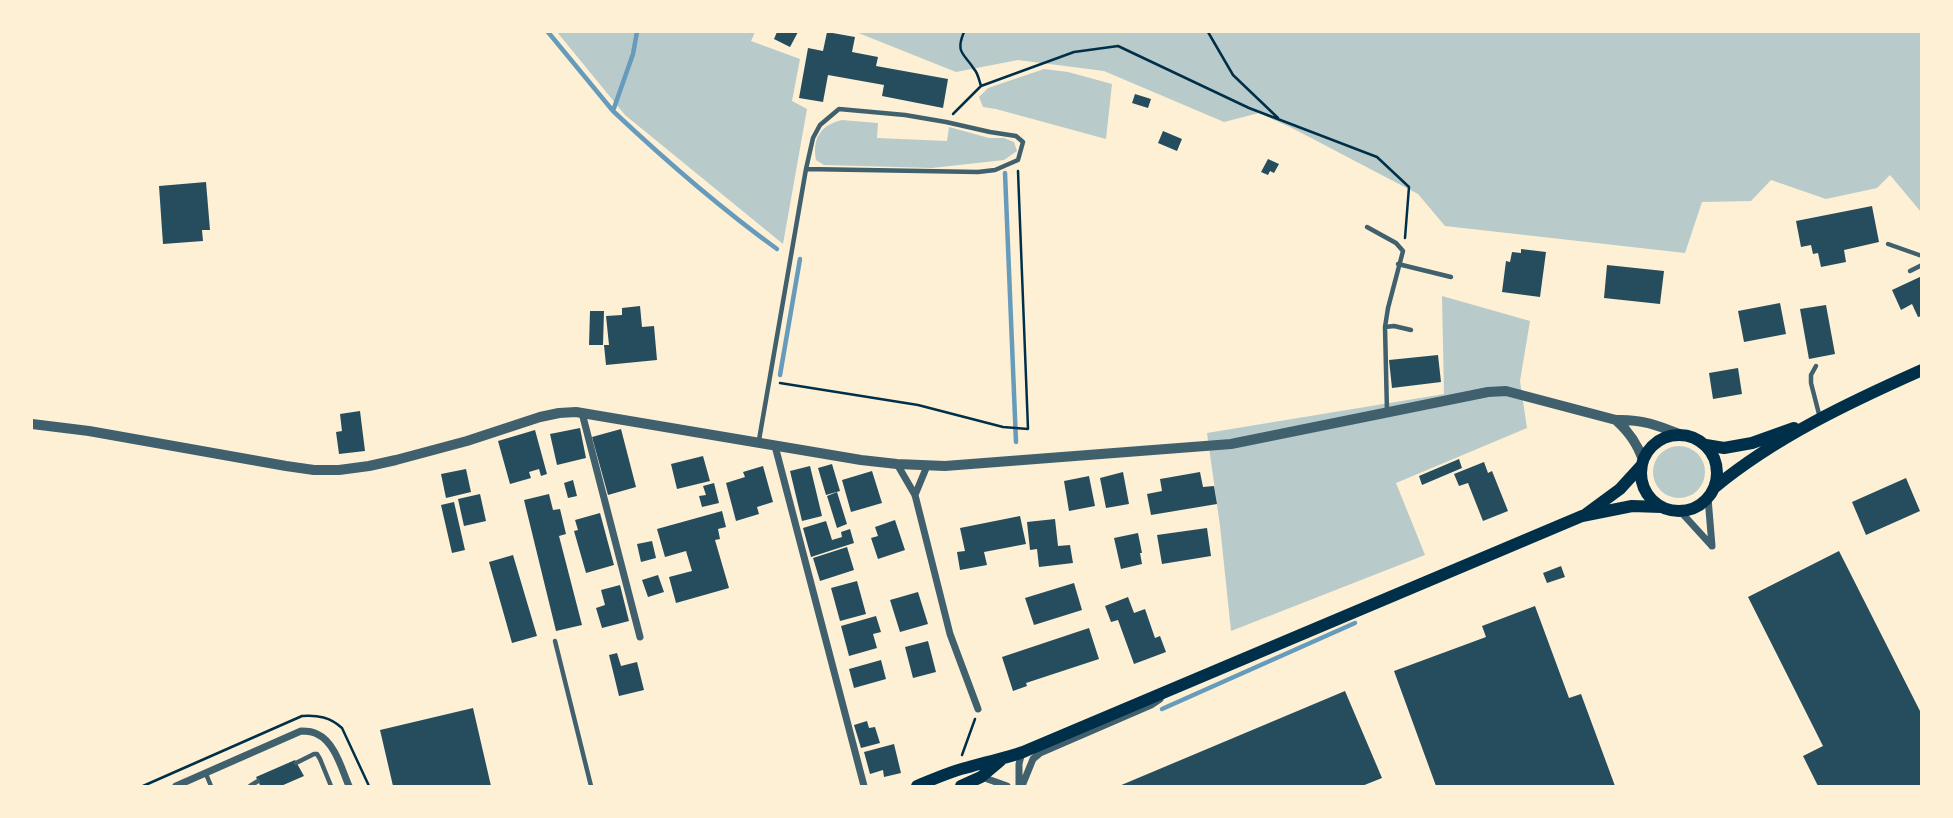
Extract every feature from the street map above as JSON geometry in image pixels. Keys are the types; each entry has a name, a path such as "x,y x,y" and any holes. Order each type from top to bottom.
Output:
{"main road":[{"path":"1706,445 1724,448 1752,443 1817,420 1922,370"},
{"path":"917,786 951,772 1000,761 1023,752 1583,516 1632,506 1681,511 1696,507 1730,474 1817,420"},
{"path":"1583,516 1620,489 1642,463 1651,446 1672,435 1694,437 1706,445 1715,457 1718,472 1712,492"},
{"path":"1642,463 1641,478 1645,489 1651,499 1661,507"},
{"path":"961,786 981,777 1000,761"}],"street":[{"path":"32,424 89,431 314,470 369,466 467,441 559,413 582,413 682,426 759,444 836,451 897,464 927,466 987,464 1231,444 1488,392 1506,391 1616,420 1634,419 1659,425 1679,434"},
{"path":"582,413 640,638"},
{"path":"1616,420 1629,431 1638,445 1642,463"},
{"path":"775,446 864,786"},
{"path":"897,464 915,495 950,634 978,709"},
{"path":"915,495 927,466"},
{"path":"1681,511 1712,546 1712,492"},
{"path":"1021,786 1033,759 1040,753 1151,705 1180,687"},
{"path":"176,786 301,731 315,732 324,738 349,786"},
{"path":"1021,786 1019,764 1023,752"},
{"path":"981,777 1007,786"}],"lane":[{"path":"759,444 806,169 813,138 820,125 839,109 946,122 1016,136 1023,142 1017,160 995,170 953,173 806,169"},
{"path":"1367,227 1400,245 1403,251 1385,327 1387,413"},
{"path":"1888,244 1922,256"},
{"path":"1398,264 1451,278"},
{"path":"1910,271 1922,265"},
{"path":"1385,327 1411,330"},
{"path":"1816,366 1811,375 1817,420"},
{"path":"555,641 591,786"},
{"path":"296,763 317,754 331,786"},
{"path":"206,773 211,786"},
{"path":"250,786 258,781"}],"path":[{"path":"964,32 959,43 961,54 976,70 981,86"},
{"path":"1208,32 1233,75 1280,120"},
{"path":"946,122 981,86 1074,52 1118,46 1249,108 1377,157 1409,187 1403,251"},
{"path":"768,381 918,405 1012,428 1028,429 1017,160"},
{"path":"951,772 960,761 978,709"}],"shaded area":[{"path":"557,32 755,32 751,41 800,59 792,101 807,109 783,244 625,115"},
{"path":"856,32 1921,32 1921,212 1890,175 1877,188 1826,199 1771,180 1751,201 1702,202 1685,253 1445,226 1418,194 1259,113 1224,122 1104,71 1018,60 956,72"},
{"path":"1044,69 1068,72 1112,84 1106,139 983,107 979,97 988,88"},
{"path":"842,120 878,123 877,138 947,141 949,127 989,138 1004,138 1014,142 1017,151 1004,160 932,168 824,165 816,160 817,139 823,129"},
{"path":"1442,296 1530,321 1520,381 1527,428 1396,483 1425,555 1231,631 1207,433 1444,394"},
{"path":"1679,446 1689,448 1697,454 1703,462 1703,482 1697,490 1689,496 1679,498 1669,496 1661,490 1655,482 1653,472 1655,462 1661,454 1669,448"}],"building":[{"path":"777,32 798,32 790,47 774,39"},
{"path":"827,32 855,37 852,52 878,57 876,66 948,79 943,108 882,96 884,85 828,75 823,102 799,98 808,48 823,51"},
{"path":"1135,94 1151,99 1148,108 1132,103"},
{"path":"1163,131 1182,139 1177,151 1158,143"},
{"path":"1268,159 1279,164 1274,173 1270,171 1268,175 1261,172"},
{"path":"206,182 210,230 202,230 203,241 163,244 159,186"},
{"path":"1872,206 1879,242 1844,250 1846,262 1821,267 1818,253 1813,254 1811,245 1801,247 1796,221"},
{"path":"1521,249 1546,252 1540,297 1502,292 1506,261 1510,262 1512,252 1521,253"},
{"path":"1607,265 1664,271 1660,304 1604,298"},
{"path":"1922,276 1922,316 1918,317 1912,304 1901,310 1892,290"},
{"path":"1780,303 1786,334 1744,342 1738,311"},
{"path":"1826,305 1835,354 1809,359 1800,309"},
{"path":"640,306 642,327 654,326 657,360 606,365 604,345 609,345 606,316 622,315 622,308"},
{"path":"590,311 604,311 603,345 589,345"},
{"path":"1438,355 1441,382 1392,388 1389,360"},
{"path":"1738,368 1742,394 1713,399 1709,373"},
{"path":"360,411 365,451 339,454 336,432 342,431 340,414"},
{"path":"580,428 586,458 557,465 550,434"},
{"path":"621,429 636,487 608,495 592,437"},
{"path":"535,430 547,474 541,476 539,469 529,472 531,478 510,484 498,441"},
{"path":"703,456 710,481 677,489 671,464"},
{"path":"1459,459 1462,468 1422,485 1419,476"},
{"path":"1484,462 1488,473 1492,471 1508,511 1483,521 1468,483 1459,486 1454,474"},
{"path":"832,464 840,491 826,495 818,468"},
{"path":"763,466 773,502 757,507 759,514 736,521 726,483 745,477 743,472"},
{"path":"810,466 822,516 802,521 790,471"},
{"path":"466,469 471,492 446,498 441,474"},
{"path":"872,471 882,503 851,512 842,480"},
{"path":"1123,472 1129,504 1106,508 1100,478"},
{"path":"1200,472 1203,487 1214,486 1217,504 1151,515 1147,494 1162,491 1160,479"},
{"path":"1089,476 1095,506 1069,511 1064,481"},
{"path":"1906,478 1920,511 1866,535 1852,502"},
{"path":"573,480 577,496 568,498 564,483"},
{"path":"714,483 719,503 702,507 699,496 706,495 703,486"},
{"path":"837,492 847,524 837,528 827,496"},
{"path":"480,494 486,521 464,526 458,499"},
{"path":"549,494 553,510 560,509 566,534 559,536 582,625 556,631 524,500"},
{"path":"454,502 465,550 452,553 441,505"},
{"path":"722,511 726,527 718,529 720,539 715,540 729,588 676,603 669,577 692,571 686,551 665,557 657,529"},
{"path":"600,513 614,565 586,573 574,531 578,530 575,520"},
{"path":"1020,516 1026,544 984,552 987,565 960,570 957,552 965,551 960,528"},
{"path":"1055,519 1058,546 1070,545 1073,563 1039,567 1037,549 1030,550 1027,522"},
{"path":"895,520 905,550 878,559 871,538 878,536 875,527"},
{"path":"826,521 832,540 842,537 841,532 850,529 854,543 811,557 803,528"},
{"path":"1207,528 1211,556 1162,564 1157,535"},
{"path":"1138,533 1142,564 1121,569 1114,538"},
{"path":"652,541 656,558 641,562 637,544"},
{"path":"847,547 854,570 820,581 813,558"},
{"path":"1839,551 1922,715 1922,786 1818,786 1803,756 1823,746 1748,597"},
{"path":"513,555 537,636 512,643 489,562"},
{"path":"1561,566 1565,577 1547,583 1543,573"},
{"path":"658,575 664,592 648,597 642,580"},
{"path":"857,581 866,614 840,621 831,588"},
{"path":"1074,583 1082,610 1034,625 1025,598"},
{"path":"620,585 629,621 602,628 596,608 605,605 601,590"},
{"path":"918,592 928,624 900,632 890,600"},
{"path":"1128,597 1134,613 1145,609 1155,638 1160,636 1166,652 1134,664 1118,620 1111,622 1105,606"},
{"path":"1535,606 1569,698 1581,694 1615,786 1436,786 1394,671 1486,637 1482,626"},
{"path":"876,616 881,632 873,634 877,648 849,656 841,626"},
{"path":"1089,628 1099,659 1026,683 1027,686 1013,691 1002,657"},
{"path":"928,641 936,672 913,678 905,647"},
{"path":"617,653 621,666 637,662 644,690 619,696 609,655"},
{"path":"881,660 886,679 854,688 849,669"},
{"path":"1345,691 1382,778 1362,786 1119,786"},
{"path":"473,708 491,786 393,786 380,730"},
{"path":"867,721 869,728 875,727 880,743 861,748 854,725"},
{"path":"894,744 901,773 884,777 883,770 870,774 864,752"},
{"path":"295,760 304,776 281,786 260,785 256,777"}],"waterway":[{"path":"548,32 613,111"},
{"path":"637,32 633,54 613,111 693,183 777,249"},
{"path":"1005,173 1016,442"},
{"path":"780,375 800,259"},
{"path":"1162,709 1355,623"}]}
